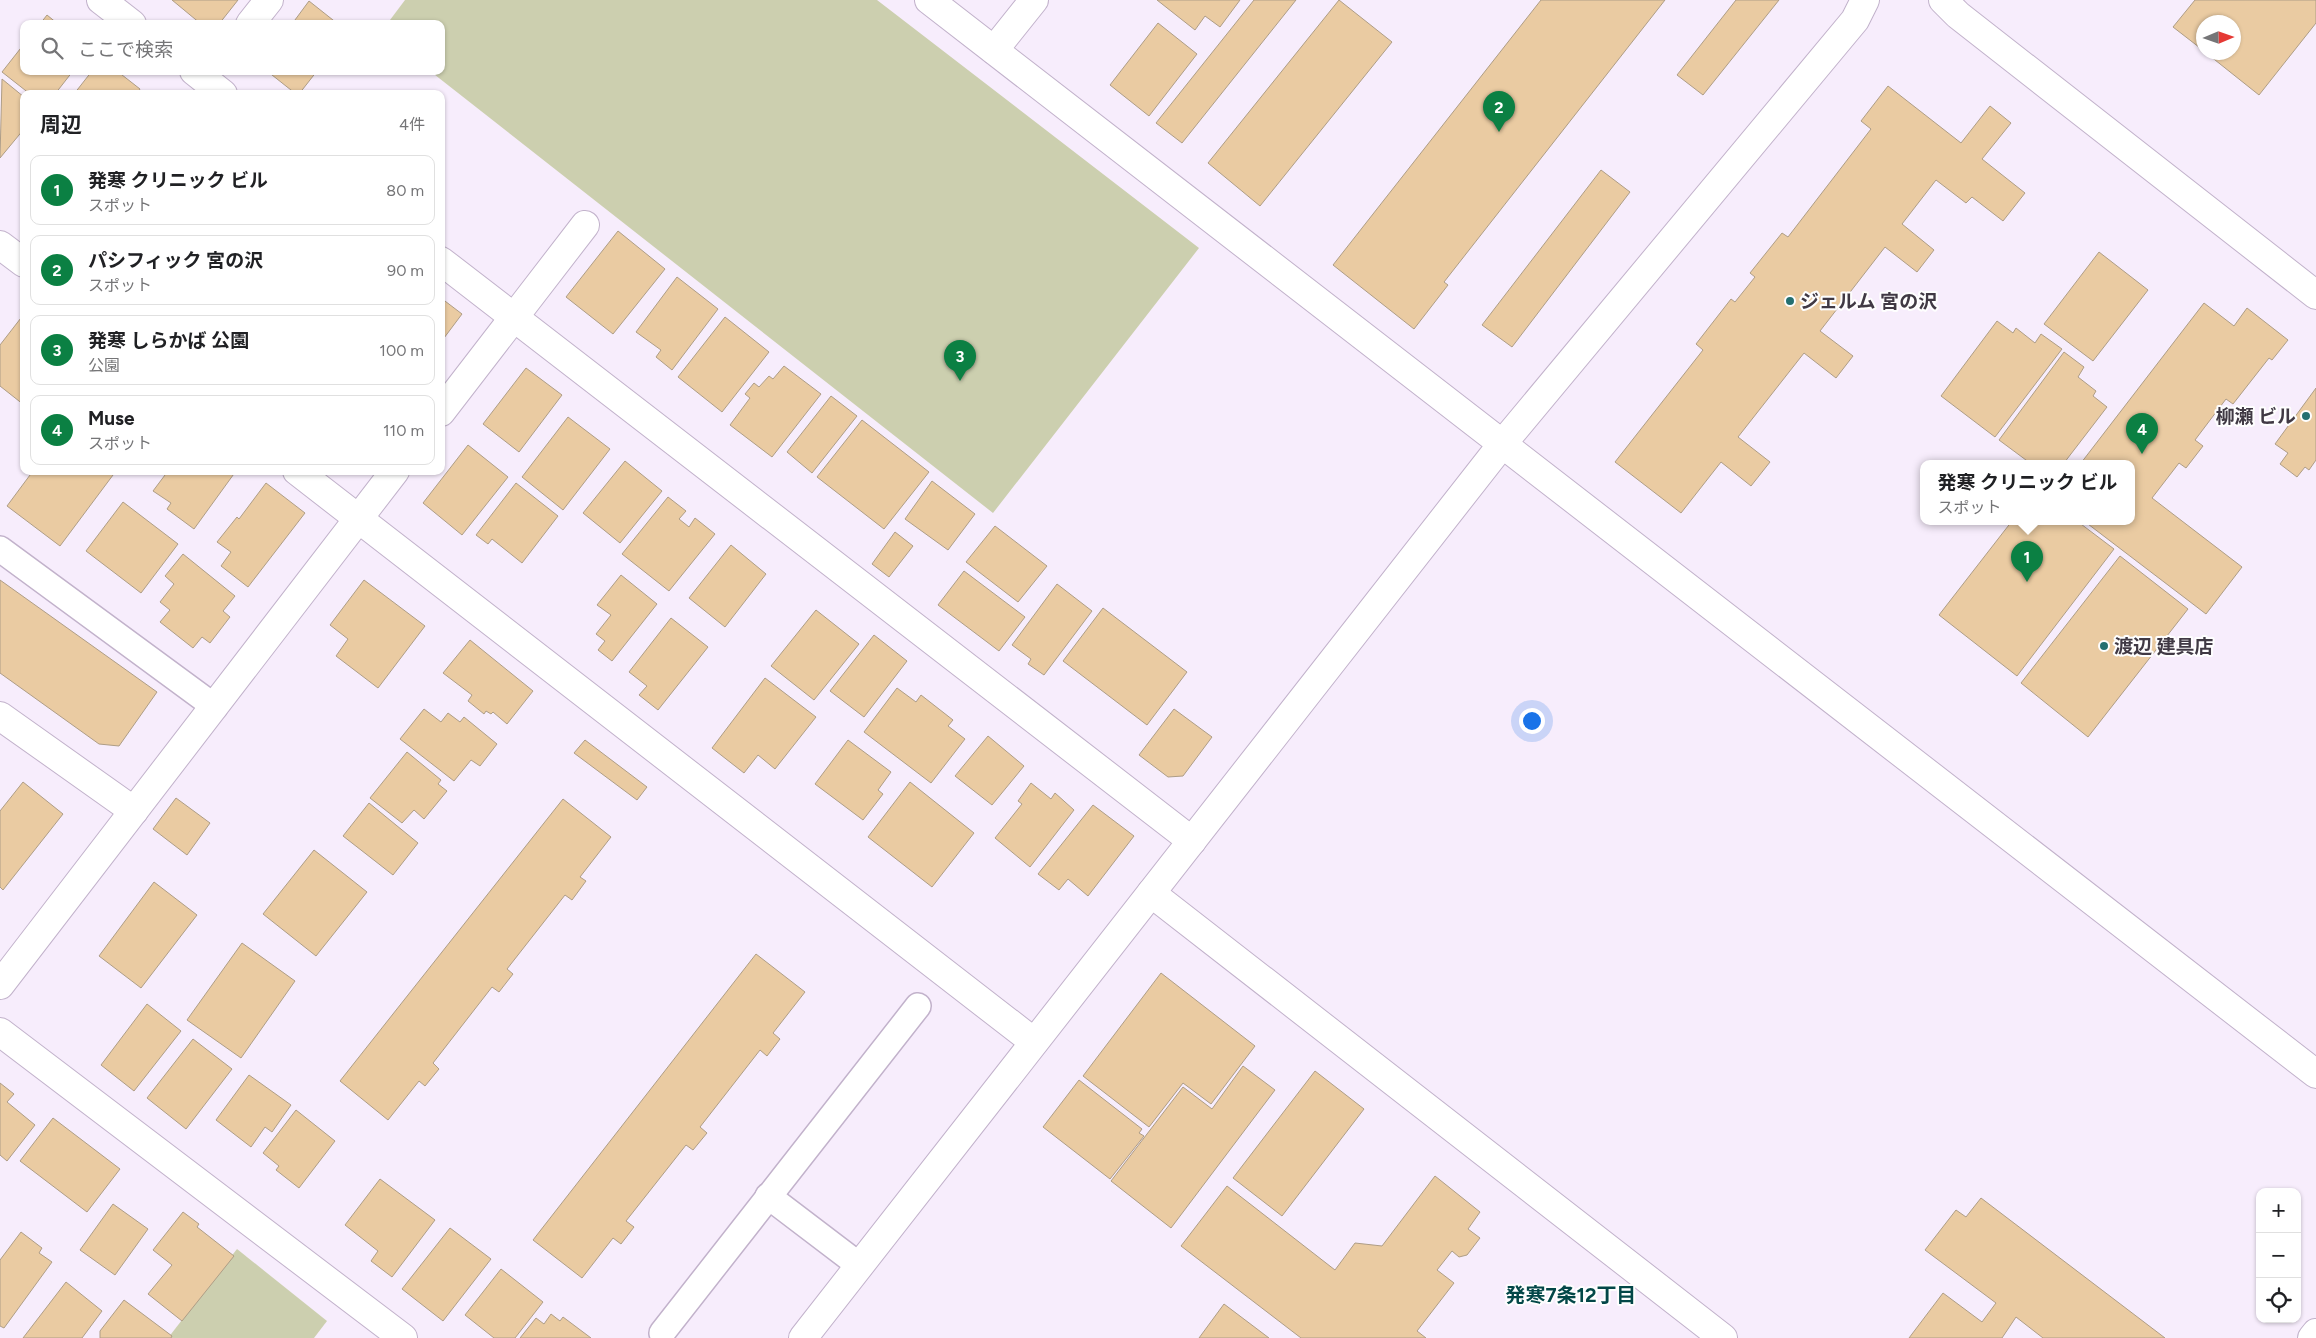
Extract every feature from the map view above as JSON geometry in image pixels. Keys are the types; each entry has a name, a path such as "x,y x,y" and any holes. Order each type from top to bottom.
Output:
{"street":[{"path":"101,0 127,20"},
{"path":"253,20 269,0"},
{"path":"929,0 2316,1074"},
{"path":"994,50 1034,0"},
{"path":"803,1338 1503,443 1855,20 1865,0"},
{"path":"1943,0 1958,15 2316,295"},
{"path":"445,407 585,225"},
{"path":"0,245 20,260"},
{"path":"445,264 1192,841"},
{"path":"302,475 1034,1042"},
{"path":"0,985 392,475"},
{"path":"0,716 134,811"},
{"path":"1151,894 1722,1338"},
{"path":"0,1032 403,1338"},
{"path":"2312,1338 2316,1333"}],"lane":[{"path":"0,549 215,706"},
{"path":"662,1333 918,1006"},
{"path":"768,1196 860,1266"}],"green space":[{"path":"405,0 877,0 1199,248 993,513 435,75 445,75 445,20 390,20"},
{"path":"237,1249 327,1321 314,1338 168,1338"}],"building":[{"path":"172,0 238,0 222,20 196,20"},
{"path":"1157,0 1240,0 1220,27 1205,16 1195,30"},
{"path":"1254,0 1296,0 1182,143 1156,123"},
{"path":"1339,0 1392,42 1260,206 1208,163"},
{"path":"1541,0 1665,0 1444,282 1448,285 1414,329 1333,265"},
{"path":"1736,0 1779,0 1703,95 1677,75"},
{"path":"2195,0 2316,0 2316,23 2259,95 2215,60 2241,60 2241,15 2196,15 2196,45 2173,27"},
{"path":"309,1 333,20 295,20"},
{"path":"47,15 53,20 43,20"},
{"path":"1158,23 1197,54 1149,116 1110,85"},
{"path":"20,49 20,75 70,75 58,90 25,90 2,72"},
{"path":"89,75 122,75 140,89 139,90 77,90"},
{"path":"272,75 314,75 302,90 291,90"},
{"path":"2,79 20,94 20,134 0,158"},
{"name":"ジェルム 宮の沢","path":"1888,86 1961,143 1990,106 2011,123 1982,159 2025,193 2003,221 1972,197 1966,203 1936,180 1902,224 1934,250 1917,272 1885,247 1820,331 1853,356 1836,378 1804,353 1738,437 1770,462 1751,486 1721,462 1681,513 1615,462 1703,350 1696,344 1731,299 1735,302 1755,277 1750,273 1782,233 1788,237 1871,129 1861,121"},
{"path":"1601,170 1630,192 1512,347 1482,325"},
{"path":"618,231 665,269 613,334 566,297"},
{"path":"2099,252 2148,290 2093,361 2044,324"},
{"path":"677,277 718,309 672,370 656,357 661,350 636,332"},
{"path":"445,301 462,314 445,337"},
{"path":"2204,303 2234,326 2247,308 2288,340 2272,360 2269,358 2233,404 2226,399 2195,440 2203,446 2186,468 2179,463 2152,498 2242,567 2206,614 2089,525 2135,525 2135,460 2083,460"},
{"path":"725,317 769,352 722,412 678,377"},
{"path":"20,319 20,402 0,386 0,345"},
{"path":"1997,321 2013,333 2016,328 2035,343 2041,334 2062,349 1995,437 1941,396"},
{"path":"2064,352 2084,367 2078,377 2096,391 2093,396 2107,407 2066,460 2026,460 1999,440"},
{"path":"784,366 821,394 772,457 730,425 750,398 745,394 754,383 759,387 769,376 773,379"},
{"path":"526,368 562,395 519,452 483,424"},
{"name":"柳瀬 ビル","path":"2316,388 2316,460 2309,470 2305,467 2297,477 2280,464 2288,453 2275,444"},
{"path":"831,396 857,416 812,473 787,452"},
{"path":"568,417 610,449 563,510 522,477"},
{"path":"862,420 929,472 884,529 817,477"},
{"path":"468,445 508,477 462,535 423,503"},
{"path":"625,461 662,491 620,543 583,513"},
{"path":"30,475 113,475 60,546 7,506"},
{"path":"165,475 233,475 194,529 167,509 171,503 153,491"},
{"path":"932,481 975,514 948,550 905,519"},
{"path":"266,483 305,513 248,587 221,566 231,552 217,542 237,517 239,519"},
{"path":"516,483 558,516 522,563 492,539 488,544 476,535"},
{"path":"668,497 686,511 679,519 689,527 695,518 715,534 669,591 622,554"},
{"path":"123,502 178,544 141,593 86,551"},
{"path":"2009,525 2082,525 2114,549 2017,676 1939,615"},
{"path":"995,526 1047,566 1018,602 966,562"},
{"path":"895,532 913,546 889,577 872,564"},
{"path":"731,545 766,574 725,627 689,598"},
{"path":"183,554 235,596 223,611 230,617 210,643 202,637 193,648 160,622 170,610 160,602 174,584 165,576"},
{"name":"渡辺 建具店","path":"2120,556 2188,609 2088,737 2021,683"},
{"path":"964,571 1025,617 999,651 938,605"},
{"path":"621,575 657,604 612,661 598,650 605,641 596,634 611,615 597,605"},
{"path":"0,580 157,692 119,746 99,744 0,673"},
{"path":"364,580 425,626 378,688 336,656 348,639 330,625"},
{"path":"1057,584 1092,611 1044,675 1028,664 1031,659 1012,645"},
{"path":"1103,608 1187,672 1147,725 1063,661"},
{"path":"816,610 859,644 814,700 771,666"},
{"path":"671,618 708,647 658,710 639,695 647,686 629,672"},
{"path":"874,635 907,661 864,717 830,691"},
{"path":"470,640 533,691 507,724 493,712 491,714 486,711 484,714 468,701 472,695 443,673"},
{"path":"765,678 816,717 775,769 758,755 744,773 712,748"},
{"path":"897,688 916,702 921,695 953,720 948,726 965,739 931,783 864,732"},
{"path":"424,709 441,722 448,713 460,722 464,717 497,744 480,766 471,760 454,781 400,739"},
{"path":"1174,709 1212,737 1183,776 1168,777 1139,755"},
{"path":"988,736 1024,766 992,805 955,776"},
{"path":"585,740 647,787 637,800 574,753"},
{"path":"848,740 891,772 878,790 883,794 863,820 815,784"},
{"path":"407,752 441,780 438,784 447,791 424,819 414,810 402,823 370,798"},
{"path":"23,782 63,814 3,890 0,887 0,811"},
{"path":"910,782 974,833 932,887 868,837"},
{"path":"1031,783 1051,799 1055,793 1074,810 1030,867 995,838 1022,804 1018,801"},
{"path":"176,798 210,823 187,855 153,829"},
{"path":"563,799 611,837 580,877 586,881 572,900 565,895 507,969 513,974 499,992 492,987 433,1063 439,1069 425,1086 419,1081 388,1120 340,1081"},
{"path":"369,803 418,843 393,875 343,836"},
{"path":"1093,805 1134,836 1088,896 1068,879 1059,890 1038,874"},
{"path":"314,850 367,892 316,956 263,914"},
{"path":"154,882 197,915 141,988 99,956"},
{"path":"242,943 295,981 241,1058 187,1020"},
{"path":"756,954 805,992 773,1033 780,1039 767,1056 760,1050 700,1127 707,1133 693,1150 686,1145 626,1221 634,1227 621,1244 613,1238 582,1278 533,1240"},
{"path":"1161,973 1255,1046 1211,1104 1183,1083 1149,1127 1083,1076"},
{"path":"147,1004 181,1031 134,1091 101,1065"},
{"path":"193,1039 232,1069 186,1129 147,1098"},
{"path":"1243,1066 1275,1090 1171,1228 1111,1181 1183,1087 1212,1109"},
{"path":"1315,1071 1364,1109 1282,1216 1233,1178"},
{"path":"249,1075 291,1105 272,1132 265,1127 251,1147 216,1120"},
{"path":"1079,1080 1142,1129 1139,1133 1144,1136 1110,1179 1043,1127"},
{"path":"0,1083 14,1094 7,1102 35,1125 7,1161 0,1155"},
{"path":"296,1110 335,1141 299,1188 276,1170 279,1166 263,1153"},
{"path":"53,1118 120,1169 87,1212 20,1161"},
{"path":"1435,1176 1480,1212 1468,1229 1480,1238 1467,1255 1459,1257 1452,1251 1437,1270 1454,1283 1417,1331 1426,1338 1301,1338 1181,1246 1227,1186 1335,1270 1355,1243 1382,1246"},
{"path":"380,1179 435,1220 392,1277 371,1261 378,1251 345,1225"},
{"path":"1981,1198 2165,1338 2043,1338 2016,1317 2002,1338 1909,1338 1943,1293 1982,1322 1996,1303 1925,1250 1956,1210 1966,1217"},
{"path":"113,1204 148,1229 115,1275 80,1250"},
{"path":"183,1212 199,1224 197,1227 234,1256 182,1321 148,1294 172,1265 153,1250"},
{"path":"450,1228 491,1259 443,1321 402,1289"},
{"path":"21,1232 42,1248 39,1253 52,1262 4,1328 0,1326 0,1260"},
{"path":"501,1269 543,1302 515,1338 494,1338 465,1315"},
{"path":"66,1282 102,1311 82,1338 23,1338"},
{"path":"124,1300 172,1336 171,1338 100,1338 100,1331"},
{"path":"1224,1304 1269,1338 1199,1338"},
{"path":"551,1314 560,1321 563,1317 591,1338 520,1338 536,1318 544,1324"}],"place":[{"name":"パシフィック 宮の沢","path":"1499,132"},
{"name":"ジェルム 宮の沢","path":"1790,301"},
{"name":"発寒 しらかば 公園","path":"960,381"},
{"name":"柳瀬 ビル","path":"2306,416"},
{"name":"Muse","path":"2142,454"},
{"name":"発寒 クリニック ビル","path":"2027,582"},
{"name":"渡辺 建具店","path":"2104,646"}],"district":[{"name":"発寒7条12丁目","path":"1571,1295"}]}
